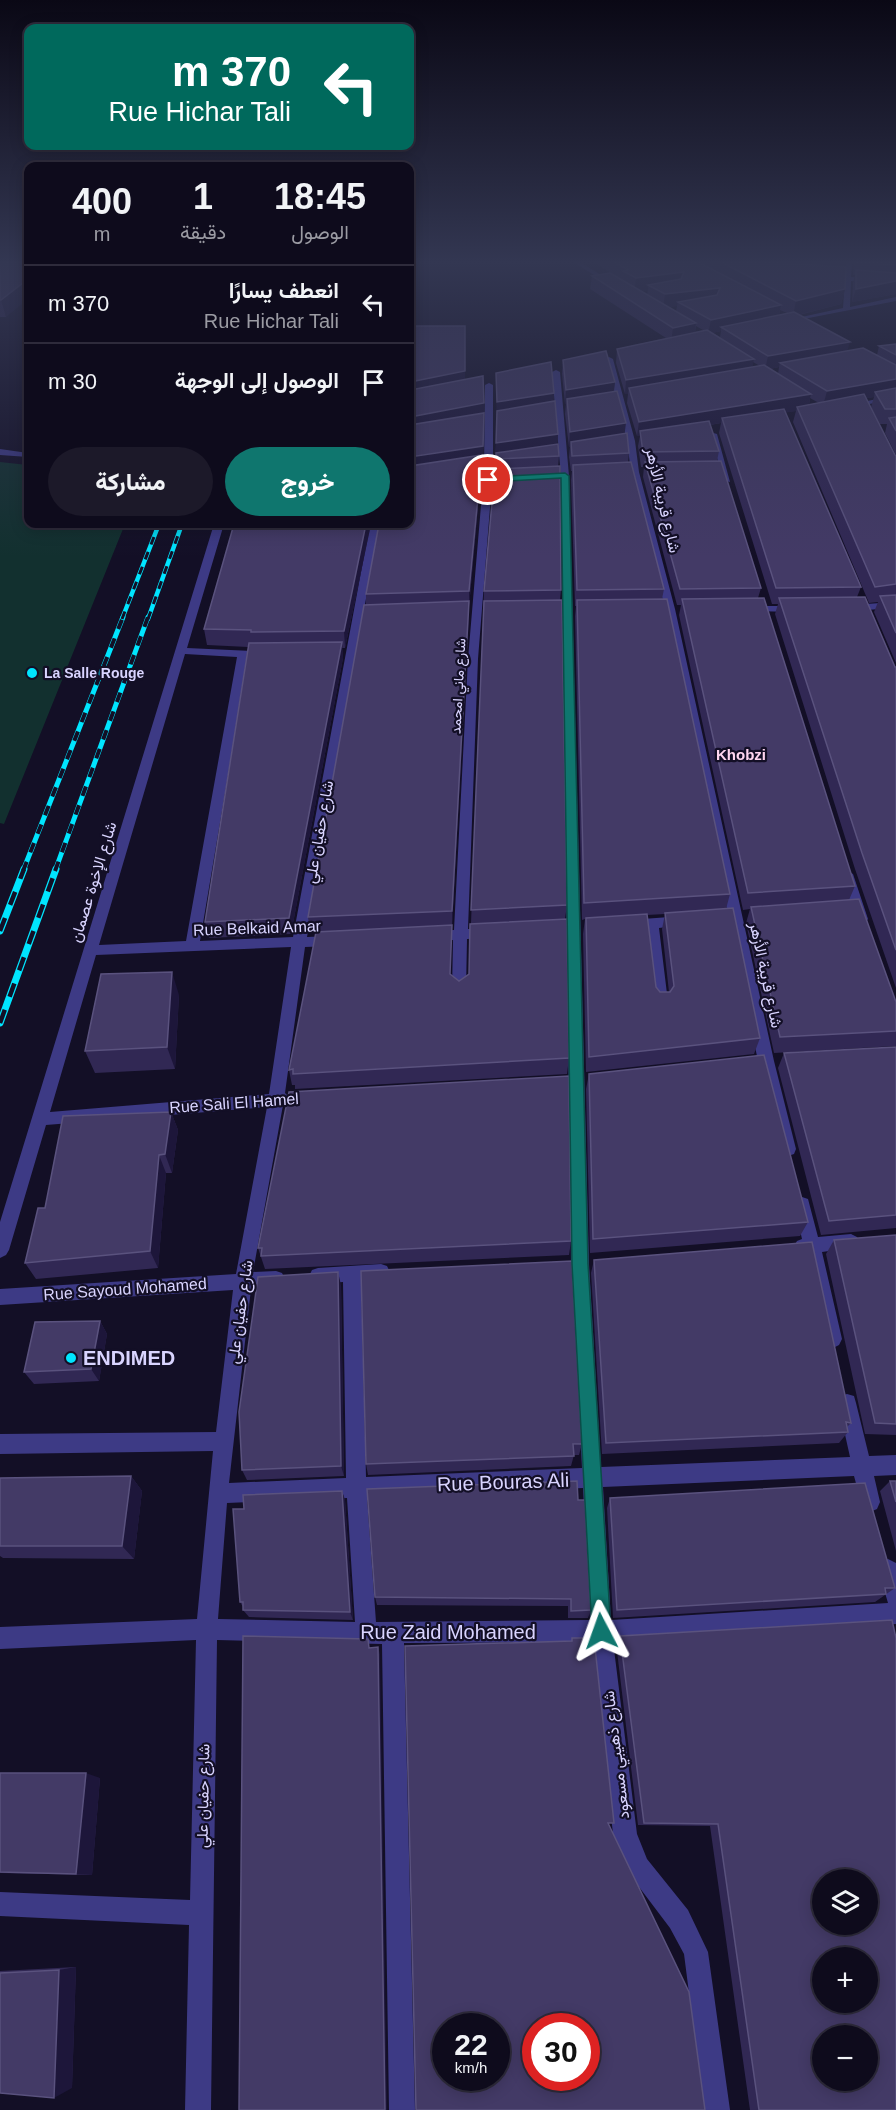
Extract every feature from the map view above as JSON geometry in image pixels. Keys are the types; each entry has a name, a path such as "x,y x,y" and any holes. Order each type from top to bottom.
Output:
{"street":[{"name":"شارع قريبة الأزهر","path":"609,360 632,441 635,472 670,609 766,1062 792,1165"},
{"name":"شارع ذهيبي مسعود","path":"556,372 565,476 576,1082 586,1264 591,1479 601,1631 624,1834 638,1867 679,1919 696,1952 717,2110"},
{"name":"شارع ماني امحمد","path":"459,990 476,612 493,479 489,465 491,421 489,385"},
{"path":"842,407 865,408 896,398"},
{"path":"711,429 719,471 731,494"},
{"path":"0,452 24,454"},
{"name":"شارع الإخوة عصمان","path":"0,1250 218,528"},
{"name":"شارع حفيان علي","path":"198,2110 207,1629 218,1494 243,1281 276,1099 346,653 364,616 375,528"},
{"path":"860,598 869,619"},
{"path":"842,608 896,605"},
{"path":"741,609 808,609"},
{"path":"181,651 262,654"},
{"path":"192,947 243,654"},
{"path":"843,863 851,908 865,929"},
{"path":"618,926 700,920"},
{"path":"652,924 662,1002"},
{"path":"414,937 506,932"},
{"name":"Rue Belkaid Amar","path":"90,950 345,940"},
{"name":"Rue Sali El Hamel","path":"39,1119 299,1098"},
{"path":"798,1188 813,1245 835,1349"},
{"path":"790,1247 872,1240"},
{"path":"558,1265 586,1264"},
{"name":"Rue Sayoud Mohamed","path":"0,1297 398,1272"},
{"path":"352,1274 356,1487 366,1633"},
{"path":"842,1384 875,1520"},
{"path":"0,1444 224,1441"},
{"name":"Rue Bouras Ali","path":"218,1494 896,1465"},
{"path":"884,1552 896,1596"},
{"name":"Rue Zaid Mohamed","path":"0,1638 207,1629 366,1633 601,1631 896,1613"},
{"path":"393,1633 402,2110"},
{"path":"0,1904 201,1912"}],"green space":[{"name":"La Salle Rouge","path":"0,462 24,465 24,528 123,528 4,824 0,823"}],"building":[{"path":"414,360 465,360 465,371 414,381"},
{"path":"563,360 609,360 615,382 566,390"},
{"path":"620,360 745,360 626,380"},
{"path":"794,360 887,360 896,365 896,379 827,391 780,363"},
{"path":"551,362 554,393 497,402 496,373"},
{"path":"764,365 811,394 639,422 629,388"},
{"path":"483,376 484,403 414,416 414,389"},
{"path":"896,388 896,409 885,409 875,392"},
{"path":"617,391 626,423 570,432 567,399"},
{"path":"864,394 896,456 896,584 875,587 797,407"},
{"path":"555,401 558,434 496,443 497,411"},
{"path":"784,409 861,587 776,588 722,418"},
{"path":"484,413 483,446 414,456 414,424"},
{"path":"896,417 896,431 889,418"},
{"path":"709,421 719,451 643,452 640,431"},
{"path":"627,433 629,453 572,456 571,442"},
{"path":"558,444 559,456 496,459 496,453"},
{"path":"482,455 469,591 366,594 378,528 414,528 414,465"},
{"path":"721,461 761,588 680,589 645,462"},
{"path":"631,462 664,589 577,590 573,465"},
{"path":"560,466 561,590 484,591 495,469"},
{"path":"233,528 365,528 344,631 251,632 251,630 204,629"},
{"path":"896,595 896,633 880,596"},
{"path":"865,597 896,667 896,950 779,598"},
{"path":"764,598 855,886 748,893 682,599"},
{"path":"667,599 730,894 584,903 577,600"},
{"path":"562,600 567,905 471,910 484,601"},
{"path":"469,601 452,911 308,917 364,605"},
{"path":"342,642 289,918 205,922 249,643"},
{"path":"859,899 896,1002 896,1031 780,1037 751,907"},
{"path":"733,908 760,1038 589,1057 586,918 647,914 656,987 660,992 670,992 674,986 665,913"},
{"path":"567,919 569,1058 293,1074 293,1069 289,1070 316,932 452,925 450,974 459,981 469,974 470,924"},
{"path":"172,972 167,1047 85,1051 101,974"},
{"path":"896,1047 896,1215 829,1221 784,1053"},
{"path":"764,1055 808,1222 593,1239 589,1074"},
{"path":"569,1076 571,1241 261,1256 262,1248 258,1248 289,1092"},
{"path":"171,1112 165,1154 159,1155 150,1251 25,1263 38,1208 45,1208 63,1116"},
{"path":"896,1235 896,1424 875,1423 834,1240"},
{"path":"812,1242 851,1423 846,1422 848,1432 606,1443 594,1260"},
{"path":"572,1261 582,1444 573,1444 574,1456 366,1464 361,1271"},
{"path":"338,1272 341,1466 242,1470 239,1412 258,1277"},
{"path":"100,1321 91,1369 24,1372 35,1322"},
{"path":"131,1476 122,1546 0,1546 0,1478"},
{"path":"577,1481 578,1500 585,1500 591,1610 571,1611 571,1599 375,1597 367,1489"},
{"path":"890,1481 896,1481 896,1502"},
{"path":"865,1483 895,1588 885,1588 886,1594 617,1610 610,1498"},
{"path":"342,1491 350,1612 243,1610 243,1602 240,1602 233,1509 244,1509 243,1495"},
{"path":"892,1620 896,1638 896,2110 759,2110 718,1824 644,1823 620,1636"},
{"path":"243,1636 368,1639 369,1648 378,1647 385,2110 239,2110"},
{"path":"572,1638 594,1638 614,1823 608,1823 689,1992 705,2110 416,2110 405,1646 572,1641"},
{"path":"0,1773 86,1773 76,1874 0,1872"},
{"path":"59,1970 54,2098 0,2093 0,1973"}],"railway":[{"path":"122,619 157,528"},
{"path":"148,619 181,528"},
{"path":"23,871 123,617"},
{"path":"55,871 148,617"},
{"path":"0,931 24,869"},
{"path":"0,1023 56,869"}],"place":[{"name":"La Salle Rouge","path":"32,673"},
{"name":"ENDIMED","path":"71,1358"}],"district":[{"name":"Khobzi","path":"741,754"}],"route":[{"path":"488,480 565,476 580,1264 601,1631"}]}
